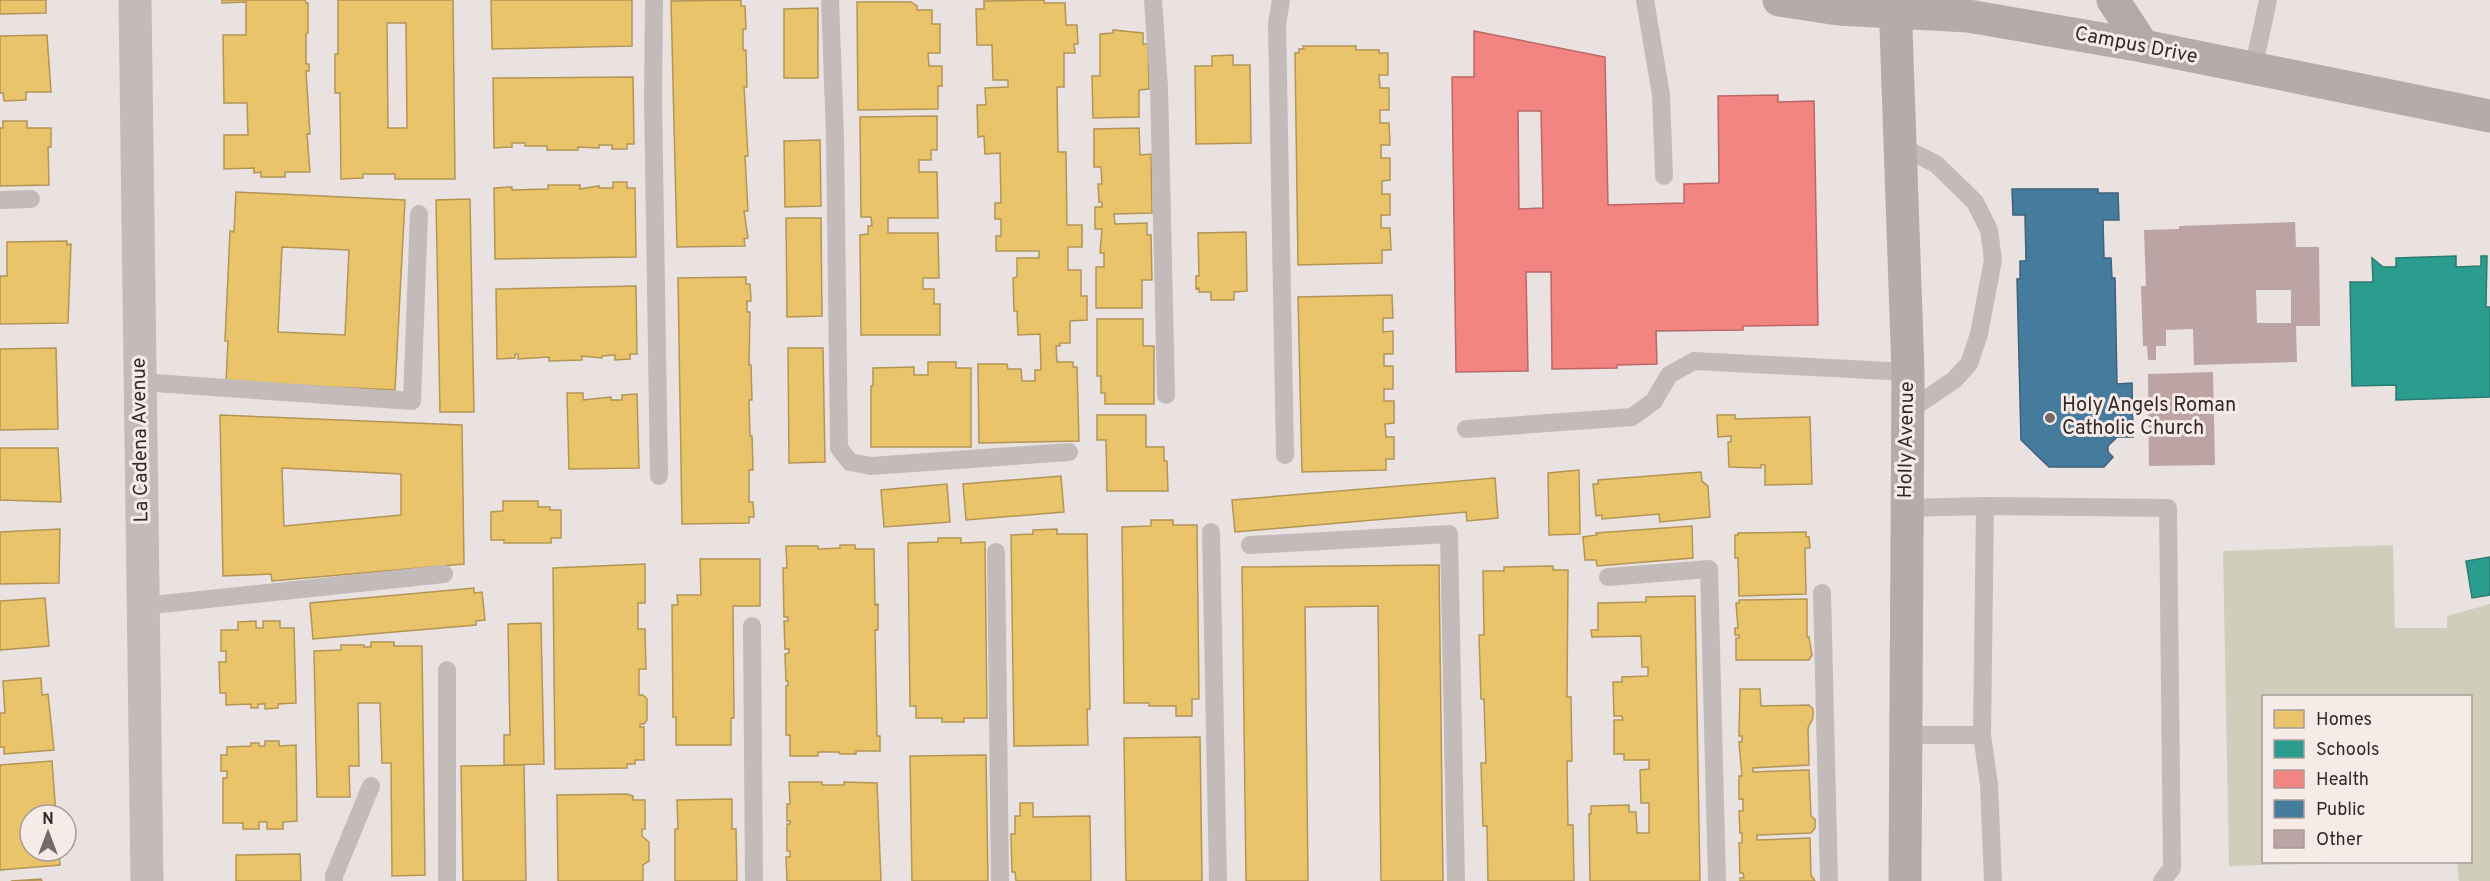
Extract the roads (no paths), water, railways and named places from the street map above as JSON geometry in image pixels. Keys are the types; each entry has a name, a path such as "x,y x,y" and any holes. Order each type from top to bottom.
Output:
{"main road":[{"path":"2113,0 2143,46"}],"street":[{"name":"La Cadena Avenue","path":"135,0 147,881"},
{"name":"Campus Drive","path":"1779,0 1838,9 1895,6 1968,16 2143,46 2490,116"},
{"name":"Holly Avenue","path":"1895,6 1908,372 1905,881"}],"lane":[{"path":"654,0 653,99 658,476"},
{"path":"830,0 835,136 839,448 850,462 871,466 1069,452"},
{"path":"1153,0 1159,87 1166,396"},
{"path":"1281,0 1277,24 1286,455"},
{"path":"1646,0 1661,95 1664,176"},
{"path":"2253,70 2268,0"},
{"path":"1900,146 1936,164 1975,202 1989,230 1993,260 1979,334 1969,364 1954,380 1907,412"},
{"path":"0,200 31,199"},
{"path":"140,382 412,401 419,214"},
{"path":"1466,429 1632,417 1654,401 1669,375 1694,361 1908,372"},
{"path":"1985,506 1982,735 1989,784 1993,881"},
{"path":"1906,508 1985,506 2168,508 2167,875"},
{"path":"1211,532 1218,881"},
{"path":"1250,545 1449,534 1456,881"},
{"path":"996,552 1000,881"},
{"path":"1608,577 1710,569 1717,881"},
{"path":"143,606 444,574"},
{"path":"1822,593 1828,881"},
{"path":"752,626 754,881"},
{"path":"447,670 447,881"},
{"path":"1906,735 1982,735"},
{"path":"334,881 371,786"}],"place":[{"name":"Holy Angels Roman Catholic Church","path":"2050,418"}]}
